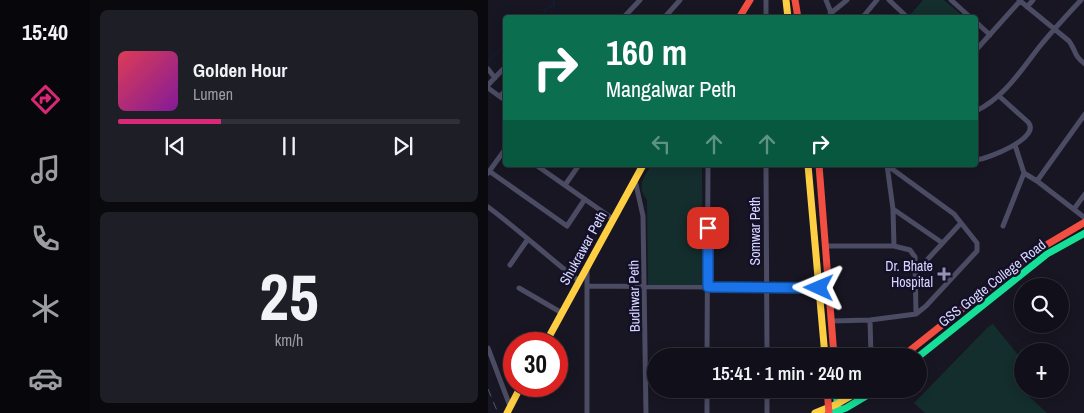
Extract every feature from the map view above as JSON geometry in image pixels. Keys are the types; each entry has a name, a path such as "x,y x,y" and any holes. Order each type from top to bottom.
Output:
{"main road":[{"path":"741,15 750,0"},
{"path":"786,0 788,15"},
{"path":"795,0 798,15"},
{"name":"Shukrawar Peth","path":"552,332 642,167"},
{"path":"808,167 824,348"},
{"path":"819,167 833,348"},
{"path":"913,348 1031,254 1084,222"},
{"name":"GSS Gogte College Road","path":"927,349 1047,254 1084,233"},
{"path":"508,410 515,397"},
{"path":"830,398 834,410"},
{"path":"834,410 851,398"},
{"path":"810,413 834,410 859,398"}],"street":[{"path":"626,15 640,0"},
{"path":"667,15 680,0"},
{"path":"766,0 766,15"},
{"path":"826,0 831,15 847,0"},
{"path":"864,15 877,0"},
{"path":"889,0 905,15"},
{"path":"952,0 968,15"},
{"path":"1027,7 1033,0"},
{"path":"978,110 999,96 1009,86 1054,29 1082,0"},
{"path":"978,48 1020,1 1069,41 1074,54 1084,64"},
{"path":"978,24 990,35"},
{"path":"488,69 495,78"},
{"path":"503,69 488,86 503,98"},
{"path":"500,96 503,93"},
{"path":"978,159 1015,145 1029,133 1031,125 999,96"},
{"path":"1037,181 1084,114"},
{"path":"1003,226 1024,173 1015,145"},
{"path":"503,152 488,172 567,226 585,199"},
{"path":"539,167 613,219"},
{"path":"565,186 578,167"},
{"path":"708,167 708,348"},
{"name":"Somwar Peth","path":"766,167 767,348"},
{"path":"888,167 893,209 894,246"},
{"path":"831,321 870,320 916,314 926,306 977,251 977,243 946,207 891,167"},
{"path":"1024,173 1084,218"},
{"name":"Budhwar Peth","path":"635,180 643,216 646,413"},
{"path":"1074,209 1084,194"},
{"path":"488,207 579,281"},
{"path":"893,209 941,242"},
{"path":"914,273 960,223"},
{"path":"510,265 528,239"},
{"path":"825,246 894,246 906,248 914,253 916,314"},
{"path":"587,267 587,413"},
{"path":"587,286 819,288"},
{"path":"519,288 562,313"},
{"path":"870,320 871,348"},
{"path":"488,348 508,410"},
{"path":"707,398 707,413"},
{"path":"767,398 767,413"}],"green space":[{"path":"923,0 944,0 962,15 910,15"},
{"path":"650,167 702,167 703,285 648,286 647,200 642,191 644,178"},
{"path":"993,324 1014,350 1014,398 1031,398 1047,413 925,413 914,403 919,398 927,398 927,390"}],"waterway":[{"path":"544,15 547,8 554,6 554,0"},
{"path":"488,62 503,46"}],"railway":[{"path":"488,389 498,413"}],"traffic: fast":[{"path":"927,350 1047,254 1085,233"},
{"path":"837,398 838,413"},
{"path":"832,413 846,408 863,398"}],"traffic: slow":[{"path":"786,0 788,15"},
{"path":"552,332 642,167"},
{"path":"808,167 824,348"},
{"path":"507,413 515,397"},
{"path":"815,413 847,398"}],"traffic: jam":[{"path":"741,15 750,0"},
{"path":"795,0 798,15"},
{"path":"819,167 833,348"},
{"path":"913,348 1031,254 1085,222"},
{"path":"828,398 829,413"}],"place":[{"name":"Dr. Bhate Hospital","path":"944,274"}],"route":[{"path":"708,228 708,287 819,288"}]}
